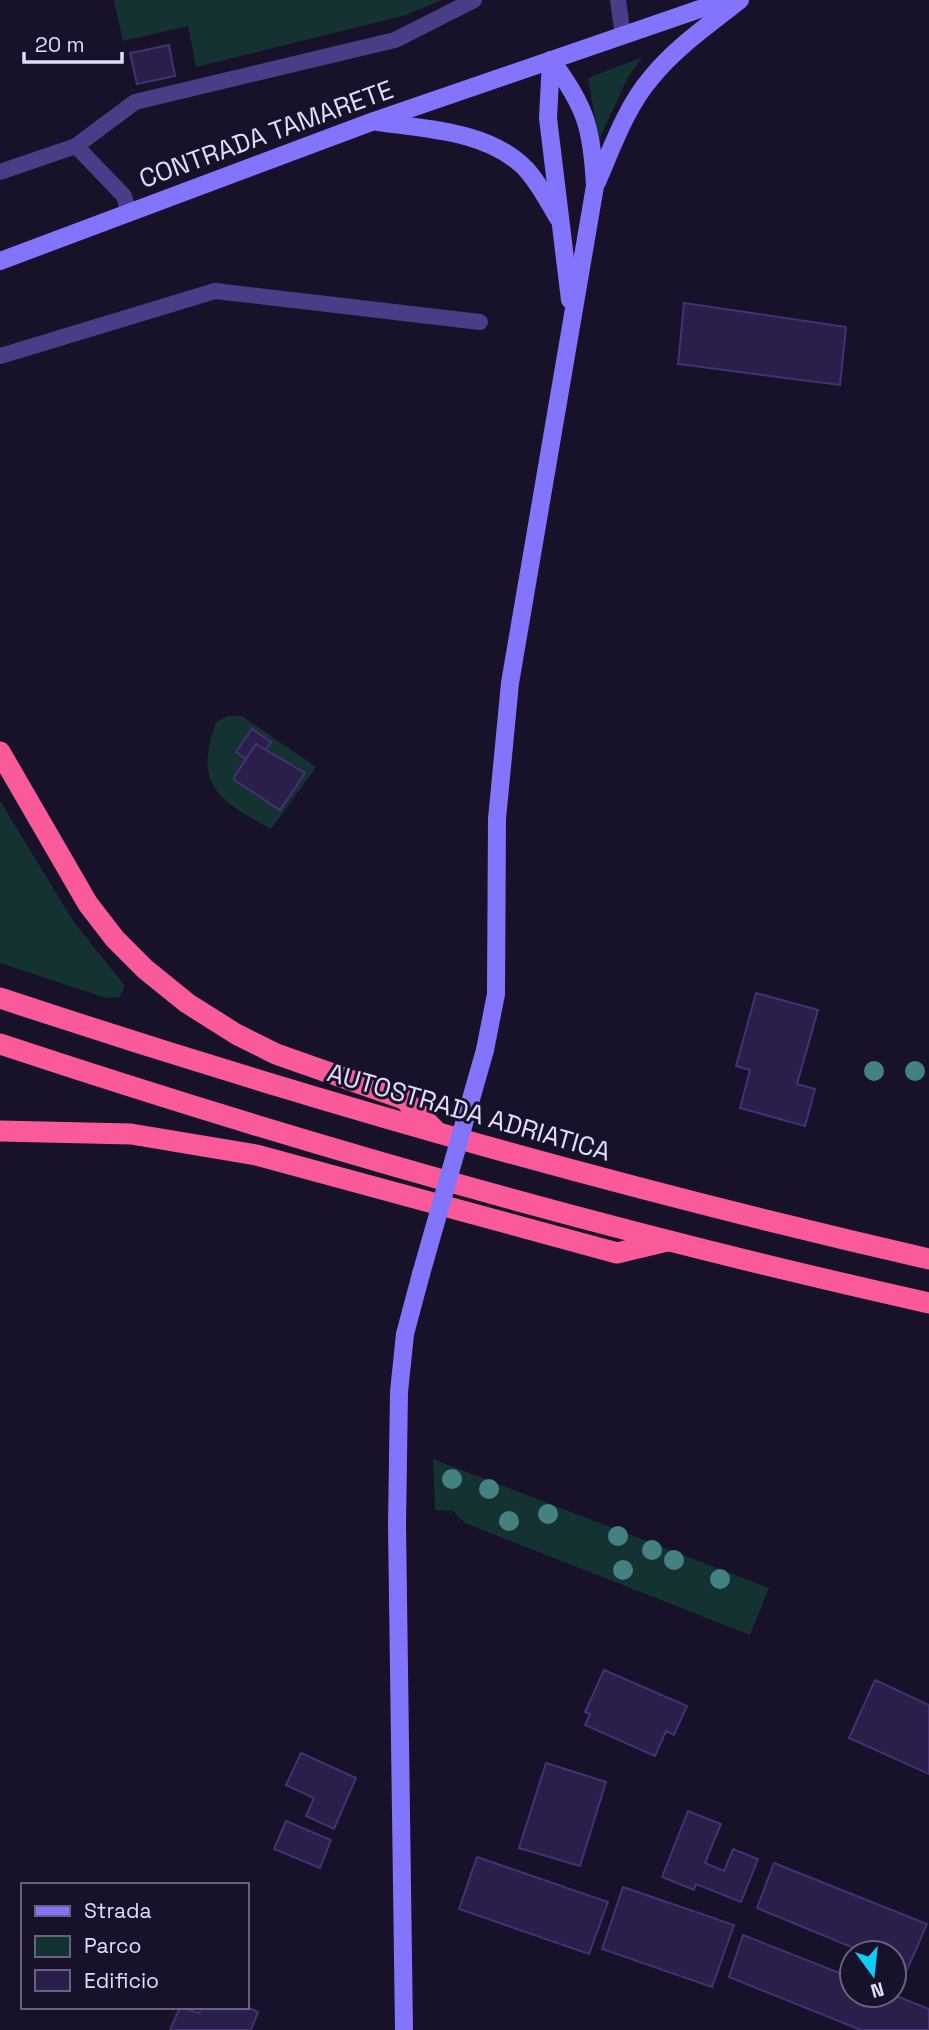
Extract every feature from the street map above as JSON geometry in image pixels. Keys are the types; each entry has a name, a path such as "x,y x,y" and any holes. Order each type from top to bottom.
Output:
{"highway":[{"path":"0,752 88,904 114,939 145,970 187,1003 236,1034 276,1054 404,1099 438,1134"},
{"name":"AUTOSTRADA ADRIATICA","path":"0,998 239,1075 438,1134 639,1189 929,1259"},
{"path":"0,1044 252,1125 669,1241 929,1303"},
{"path":"0,1131 131,1134 256,1155 617,1253 669,1241"}],"main road":[{"path":"623,36 726,0"},
{"path":"595,186 619,132 649,79 684,45 740,0"},
{"name":"CONTRADA TAMARETE","path":"0,261 374,121 623,36"},
{"path":"404,2030 397,1525 399,1392 405,1334 485,1050 496,994 497,819 510,683 595,186 593,147 586,115 571,87 551,60"},
{"path":"551,60 548,118 564,229 572,328"},
{"path":"374,121 456,133 506,153 525,168 542,190 564,229"}],"lane":[{"path":"0,172 76,146 135,102 395,40 474,0"},
{"path":"618,0 623,36"},
{"path":"76,146 124,196 129,213"},
{"path":"0,356 215,291 480,322"}],"green space":[{"path":"114,0 442,0 406,15 196,67 188,26 123,41"},
{"path":"643,57 628,77 599,140 588,78"},
{"path":"228,716 242,716 316,767 271,829 225,800 215,789 210,777 208,762 216,722"},
{"path":"0,801 74,922 125,986 120,997 106,998 0,963"},
{"path":"433,1459 769,1588 750,1635 465,1523 453,1511 435,1510"}],"building":[{"path":"169,45 175,76 137,84 130,53"},
{"path":"684,303 846,327 840,385 678,364"},
{"path":"252,729 271,742 265,750 256,744 246,759 236,752"},
{"path":"256,744 305,773 280,810 233,779"},
{"path":"756,993 818,1010 797,1084 815,1089 805,1126 740,1108 750,1070 736,1066"},
{"path":"604,1670 687,1706 674,1735 666,1731 655,1756 585,1725 590,1714 585,1712"},
{"path":"875,1680 929,1705 929,1774 849,1738"},
{"path":"301,1753 356,1778 334,1829 306,1816 314,1798 286,1785"},
{"path":"546,1763 606,1782 580,1866 519,1848"},
{"path":"688,1811 721,1824 705,1863 724,1871 733,1849 758,1859 741,1902 696,1884 694,1890 662,1877"},
{"path":"286,1821 331,1840 320,1868 274,1849"},
{"path":"477,1857 608,1902 589,1954 459,1909"},
{"path":"774,1863 927,1924 908,1968 908,1939 838,1939 838,1941 757,1908"},
{"path":"623,1887 734,1925 712,1987 602,1949"},
{"path":"743,1935 838,1972 838,2009 908,2009 908,2001 929,2009 929,2030 861,2030 729,1977"},
{"path":"248,2007 258,2012 251,2030 170,2030 179,2009 199,2013 201,2009"}]}
